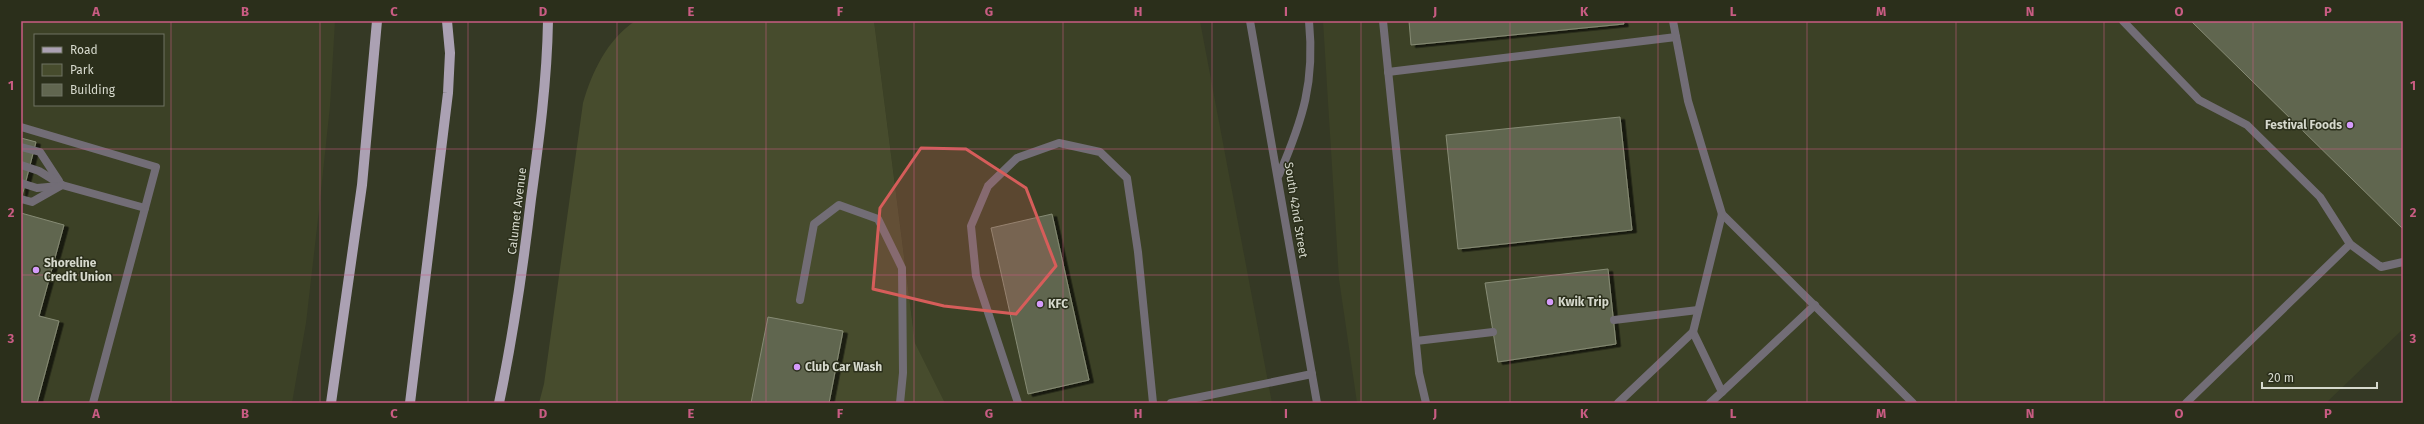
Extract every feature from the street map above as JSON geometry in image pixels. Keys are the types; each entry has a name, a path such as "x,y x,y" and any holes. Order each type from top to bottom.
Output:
{"main road":[{"path":"330,403 362,185 377,21"},
{"path":"410,403 448,93 450,53 447,21"},
{"name":"Calumet Avenue","path":"499,403 516,312 530,209 546,66 548,21"}],"street":[{"name":"South 42nd Street","path":"1250,21 1317,403"},
{"path":"1278,176 1292,145 1307,96 1312,56 1309,21"},
{"path":"1383,21 1419,373 1426,403"},
{"path":"1673,21 1688,101 1722,214 1913,403"},
{"path":"2123,21 2199,100 2248,125 2320,197 2350,244 2381,266 2403,262"},
{"path":"1388,72 1676,37"},
{"path":"21,127 156,166 93,403"},
{"path":"1018,403 976,276 971,226 988,186 1017,158 1059,144 1100,152 1127,178 1138,252 1153,403"},
{"path":"21,146 40,152 62,186"},
{"path":"21,166 40,171 62,186"},
{"path":"21,183 37,188 62,186 145,208"},
{"path":"21,199 32,202 62,186"},
{"path":"800,300 814,224 839,205 878,219 902,268 904,373 900,403"},
{"path":"1618,403 1693,332 1722,214"},
{"path":"2186,403 2350,244"},
{"path":"1710,403 1815,306"},
{"path":"1614,320 1698,310"},
{"path":"1416,341 1493,332"},
{"path":"1693,332 1722,392"},
{"path":"1171,403 1312,374"}],"highlighted area":[{"path":"921,148 966,149 1026,188 1056,266 1016,314 944,306 873,289 880,208"}],"shaded area":[{"path":"21,21 335,21 330,106 319,210 306,323 292,403 21,403"},
{"path":"874,21 1200,21 1272,403 945,403 915,343"},
{"path":"1323,21 2403,21 2403,329 2326,403 1357,403 1339,279"}],"green space":[{"path":"635,21 874,21 915,343 945,403 539,403 544,384 583,103 596,68 602,58 616,37"}],"building":[{"path":"1409,21 1623,21 1624,24 1411,45"},
{"name":"Festival Foods","path":"2191,21 2403,21 2403,229"},
{"path":"1620,117 1632,230 1458,249 1446,135"},
{"path":"21,138 36,142 21,200"},
{"name":"Shoreline Credit Union","path":"21,213 64,225 39,316 59,321 37,403 21,403"},
{"name":"KFC","path":"1052,214 1089,380 1028,394 991,228"},
{"name":"Kwik Trip","path":"1608,269 1616,344 1498,362 1485,283"},
{"name":"Club Car Wash","path":"768,317 843,331 829,403 751,403"}],"place":[{"name":"Festival Foods","path":"2350,125"},
{"name":"Shoreline Credit Union","path":"36,270"},
{"name":"Kwik Trip","path":"1550,302"},
{"name":"KFC","path":"1040,304"},
{"name":"Club Car Wash","path":"797,367"}]}
